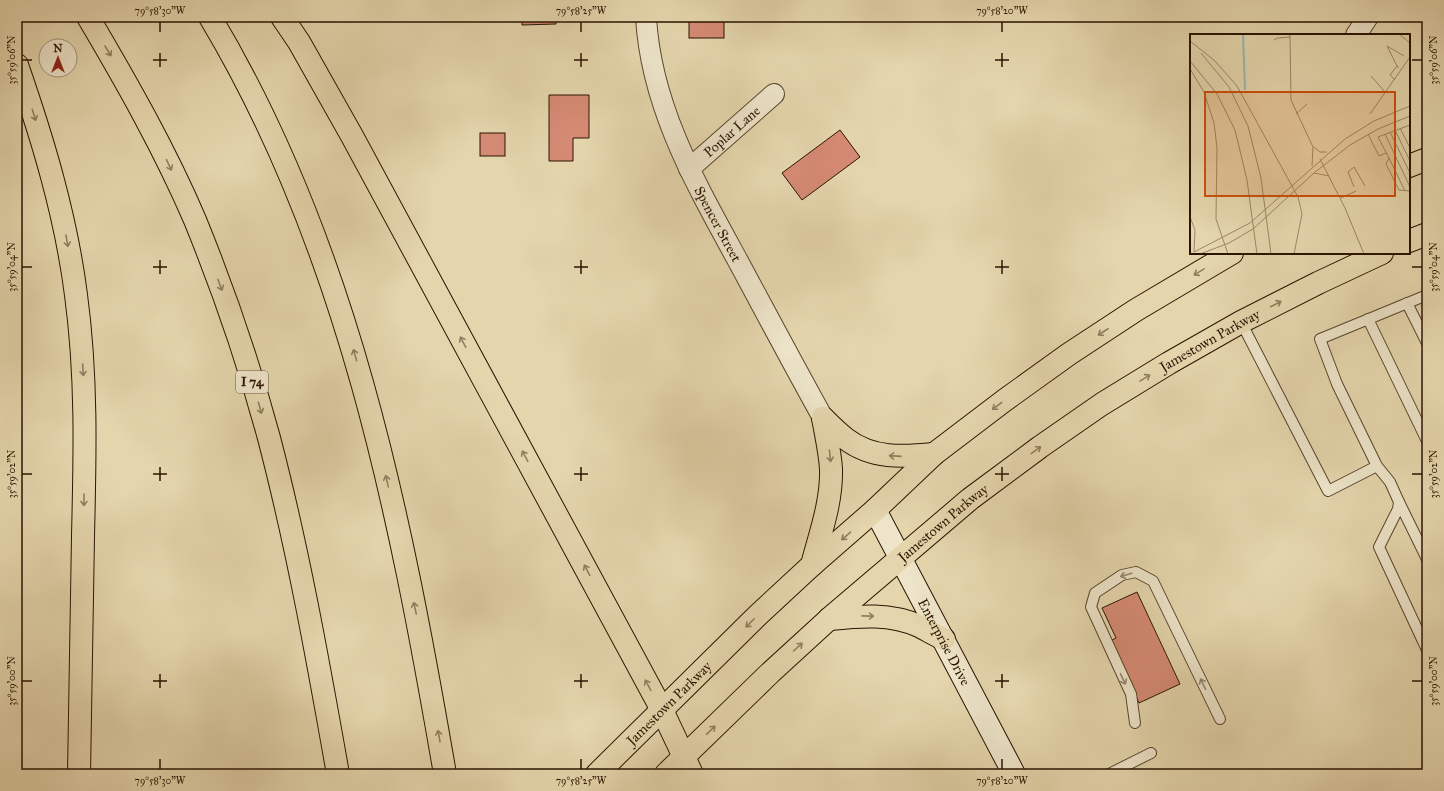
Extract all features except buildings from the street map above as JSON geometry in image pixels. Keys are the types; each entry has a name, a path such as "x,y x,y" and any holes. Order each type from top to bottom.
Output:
{"main road":[{"name":"I 74","path":"88,17 126,81 158,142 191,212 222,290 248,365 269,438 296,554 320,671 338,774"},
{"path":"210,17 257,103 291,178 322,254 348,334 371,411 399,532 424,652 445,774"},
{"path":"282,17 299,42 352,136 662,710 688,766"},
{"path":"17,65 50,169 65,232 76,295 82,357 85,422 79,774"},
{"path":"1410,166 1427,159"},
{"path":"1410,241 1427,234"},
{"name":"Jamestown Parkway","path":"597,774 758,616 812,565 875,510 934,454 1069,354 1136,310 1230,254"},
{"name":"Jamestown Parkway","path":"666,774 688,766 770,673 829,619 970,500 1059,434 1102,404 1162,367 1241,322 1380,254"},
{"path":"823,418 846,439 875,453 907,457 934,454"},
{"path":"812,565 827,508 830,489 831,470 829,448 823,418"},
{"path":"829,619 879,616 918,626 944,639"}],"street":[{"name":"Spencer Street","path":"646,17 651,56 659,92 671,130 710,210 823,418"},
{"path":"1357,34 1368,17"},
{"name":"Poplar Lane","path":"689,169 774,94"},
{"name":"Enterprise Drive","path":"875,510 1014,774"}],"lane":[{"path":"1427,295 1320,339 1337,384 1377,466 1390,482 1427,559"},
{"path":"1407,303 1427,343"},
{"path":"1368,319 1427,441"},
{"path":"1241,322 1328,490 1377,466"},
{"path":"1399,502 1398,509 1379,547 1427,650"},
{"path":"1135,723 1131,694 1091,607 1095,593 1122,575 1136,572 1153,581 1220,720"},
{"path":"1109,774 1151,753"}]}
